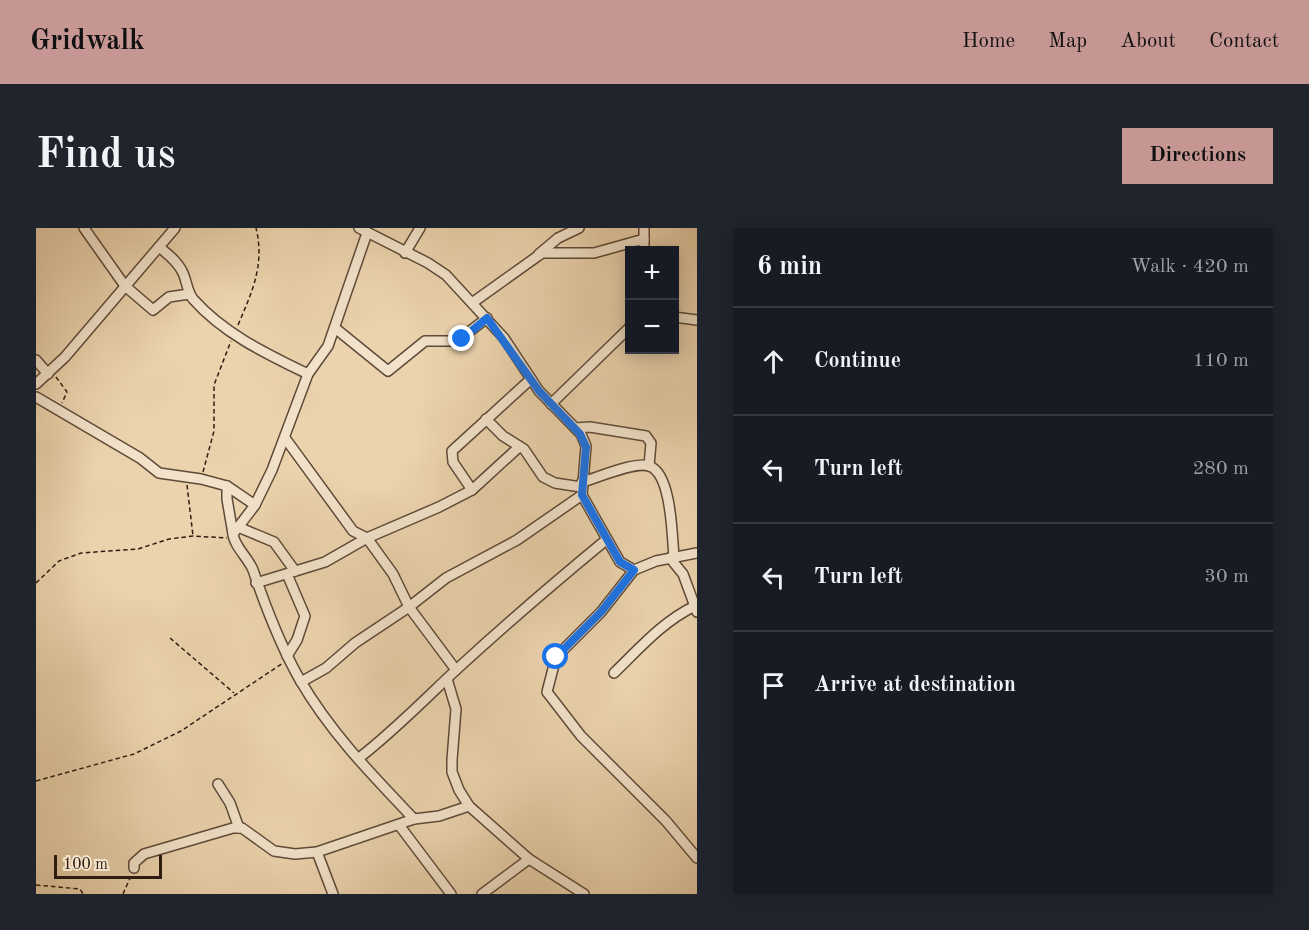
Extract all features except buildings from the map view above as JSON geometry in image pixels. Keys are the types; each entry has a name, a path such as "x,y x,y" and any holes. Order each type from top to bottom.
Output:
{"street":[{"path":"84,228 125,286 153,310 169,297 189,294"},
{"path":"36,384 50,372 175,228"},
{"path":"405,253 420,228"},
{"path":"472,303 558,238 579,228"},
{"path":"644,228 644,246"},
{"path":"235,534 255,505 285,438 308,374 328,346 362,230 405,253 428,262 446,275 487,318 531,379 551,404 575,428 586,447 582,488 606,540 620,562 634,570"},
{"path":"539,254 594,253 644,239"},
{"path":"159,247 177,263 183,273 189,294 234,334 308,374"},
{"path":"335,328 388,371 425,341 457,341 487,318"},
{"path":"679,318 697,320"},
{"path":"551,404 625,332"},
{"path":"36,360 50,372"},
{"path":"472,490 451,457 457,445 531,379"},
{"path":"36,397 140,458 159,473 201,479 227,486 255,505"},
{"path":"486,418 525,451 543,477 555,483 582,488"},
{"path":"575,428 590,427 646,436 651,443 649,466 663,483 671,516 672,558 683,574 696,609 677,615 659,629 614,674"},
{"path":"285,438 352,531 367,538 393,574 409,607 456,670"},
{"path":"256,583 325,562 367,538 472,490 519,447"},
{"path":"301,682 326,668 355,643 409,607 446,578 517,540 582,488 630,468 649,466"},
{"path":"227,486 227,499 235,534 288,658 301,682 359,758 414,819"},
{"path":"235,534 274,542 291,573 305,616 303,628 288,658"},
{"path":"359,758 411,716 456,670 549,587 606,540"},
{"path":"697,553 634,570 601,612 556,657 546,692 581,736 615,768 697,858"},
{"path":"447,679 456,709 452,772 469,806 529,858 584,894"},
{"path":"218,784 230,803 239,828"},
{"path":"134,867 136,860 156,849 219,831 239,828 283,854 317,852 414,819 440,816 469,806"},
{"path":"399,825 451,894"},
{"path":"317,852 333,894"},
{"path":"482,894 529,858"}],"path":[{"path":"201,479 214,431 214,385 256,283 261,256 256,228"},
{"path":"50,372 67,392 67,396 58,409"},
{"path":"187,478 193,536"},
{"path":"36,583 46,570 69,556 138,549 170,539 235,534"},
{"path":"170,638 235,694"},
{"path":"36,781 134,754 181,731 288,658"},
{"path":"123,894 134,867"},
{"path":"36,885 68,886 80,889 83,894"}],"route":[{"path":"462,339 487,318 504,338 539,391 580,434 586,447 582,495 620,562 634,570 601,612 556,657"}]}
